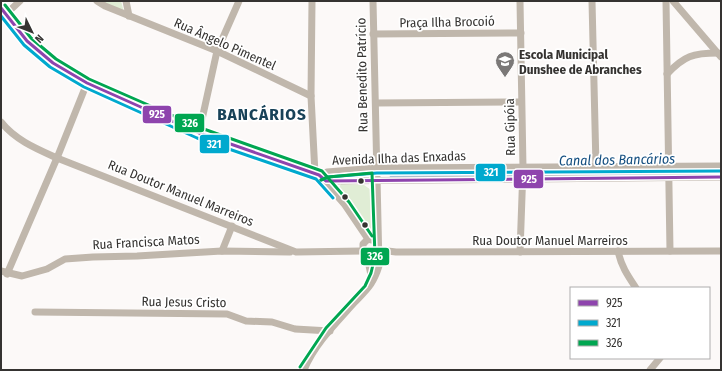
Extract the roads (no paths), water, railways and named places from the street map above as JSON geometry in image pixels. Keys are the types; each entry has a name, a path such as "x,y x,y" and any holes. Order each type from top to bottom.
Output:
{"street":[{"path":"20,1 3,11 27,41 53,63 87,84 199,133 317,174 326,181 345,205 368,239 375,240 379,248 374,256 365,253"},
{"name":"Rua Ângelo Pimentel","path":"97,1 129,16 217,52 311,96"},
{"path":"126,1 129,16"},
{"path":"199,133 217,52 239,1"},
{"path":"312,1 311,96 317,174"},
{"name":"Rua Benedito Patrício","path":"364,294 369,289 376,276 379,266 373,1"},
{"name":"Rua Gipóia","path":"520,1 523,168 520,252"},
{"path":"592,1 596,167"},
{"path":"666,1 670,251"},
{"path":"673,1 719,55"},
{"name":"Praça Ilha Brocoió","path":"373,34 521,33"},
{"path":"666,74 678,62 690,55 702,53 719,55"},
{"path":"4,273 57,158 87,84"},
{"path":"376,103 521,102"},
{"name":"Rua Doutor Manuel Marreiros","path":"1,122 28,145 57,158 296,252 365,253"},
{"name":"Avenida Ilha das Enxadas","path":"326,181 522,179 669,172 721,166"},
{"name":"Avenida Ilha das Enxadas","path":"317,174 376,168 596,167 721,177"},
{"path":"326,181 327,172"},
{"path":"222,251 232,226"},
{"path":"304,370 330,330 364,294 371,275 363,244 368,239"},
{"name":"Rua Doutor Manuel Marreiros","path":"379,248 396,252 721,252"},
{"name":"Rua Francisca Matos","path":"4,273 22,276 47,268 65,259 222,251 296,252"},
{"path":"618,251 620,262 635,287"},
{"name":"Rua Jesus Cristo","path":"35,312 227,314 246,321 272,322 295,329 330,330"},
{"path":"650,370 659,359"}],"waterway":[{"name":"Canal dos Bancários","path":"393,175 721,172"}],"place":[{"name":"Escola Municipal Dunshee de Abranches","path":"505,78"}],"district":[{"name":"BANCÁRIOS","path":"262,114"}]}
